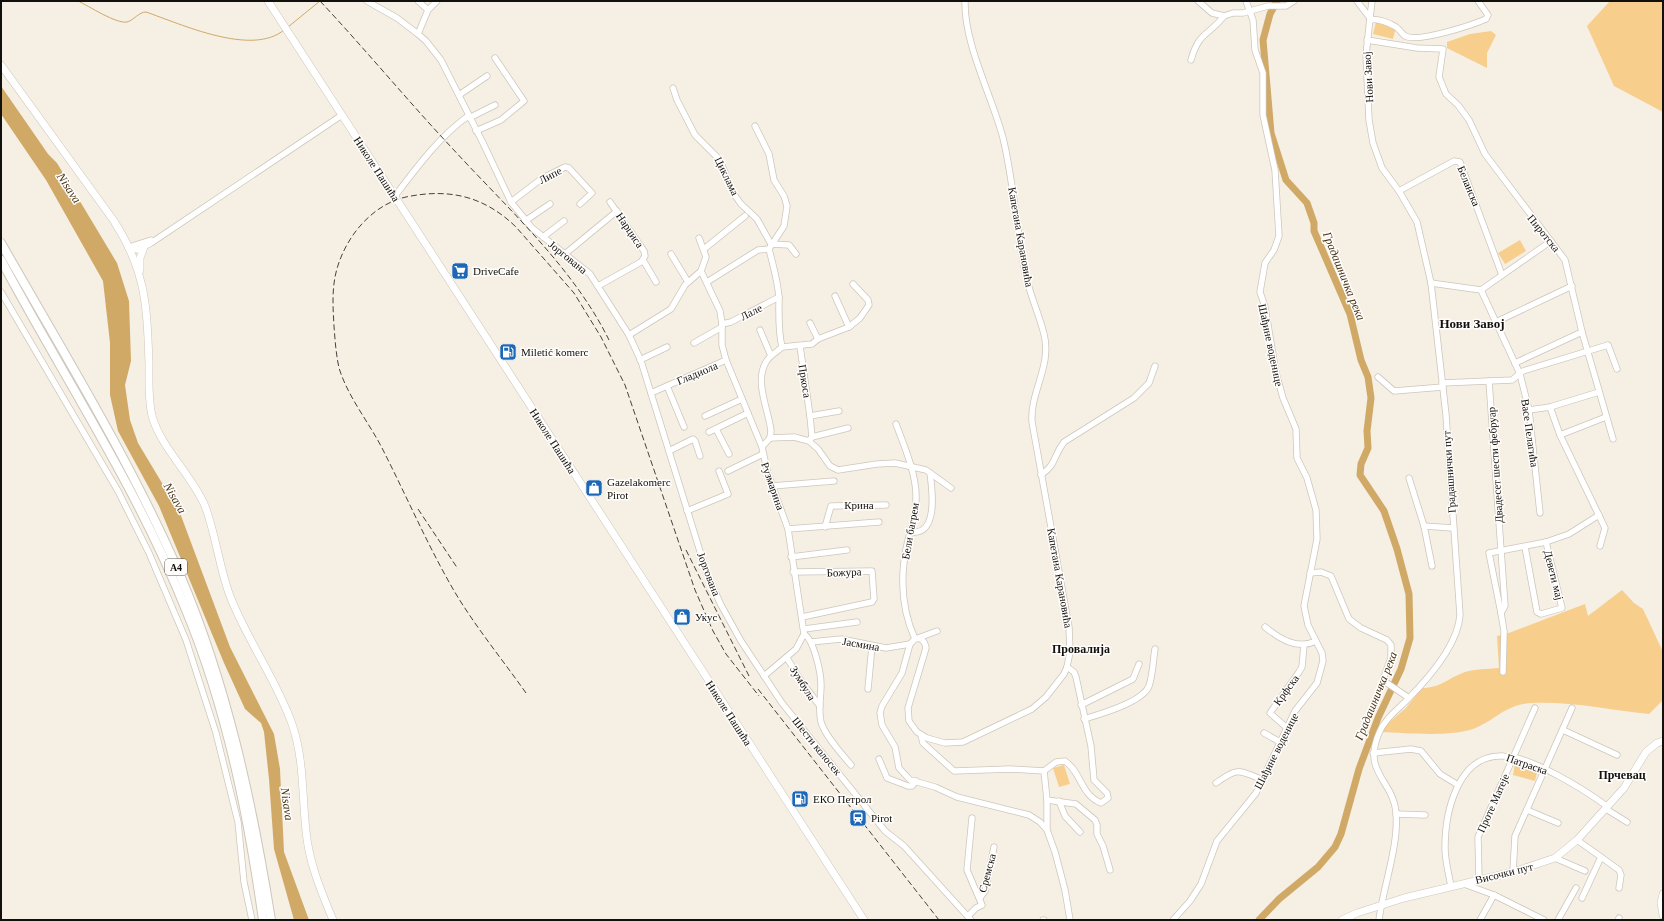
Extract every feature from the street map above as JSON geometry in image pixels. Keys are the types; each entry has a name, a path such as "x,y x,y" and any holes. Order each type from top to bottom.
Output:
{"highway":[{"name":"A4","path":"1,244 132,478 188,595 219,680 235,736 256,831 271,920"},
{"name":"A4","path":"1,260 129,488 186,610 226,726 251,840 263,920"}],"main road":[{"name":"Николе Пашића","path":"268,1 864,920"},
{"path":"1,65 110,217 130,248 140,274"},
{"path":"144,247 140,258 140,274 147,315 152,414 162,436 194,485 205,506 229,594 247,634 276,688 293,726 300,762 309,852 319,886 333,920"},
{"name":"Височки пут","path":"1342,920 1357,912 1479,879 1513,872 1554,858 1576,840 1607,808 1629,782 1646,752 1657,743 1663,741"},
{"path":"1663,894 1661,903 1663,915"}],"street":[{"name":"Јоргована","path":"367,1 397,18 418,34 441,60 511,202 525,221 590,274 629,335 640,360 651,393 712,587 732,624 764,676"},
{"path":"418,1 428,10"},
{"path":"418,34 428,10 437,1"},
{"name":"Капетана Карановића","path":"921,735 936,742 952,744 974,738 1032,709 1054,688 1067,667 1070,652 1069,627 1041,475 1032,412 1046,360 1044,334 1026,277 1013,188 1003,140 973,46 967,23 965,1"},
{"path":"1198,1 1212,13 1224,16 1233,13 1243,13 1268,6 1290,4 1294,1"},
{"name":"Шађине воденице","path":"1173,920 1190,901 1201,884 1217,841 1256,793 1295,712 1319,678 1322,668 1322,653 1308,625 1304,606 1317,538 1316,510 1307,478 1297,458 1296,429 1282,398 1276,373 1265,307 1260,292 1265,263 1274,250 1279,236 1275,170 1263,115 1263,73 1255,50 1253,20 1246,1"},
{"path":"1357,1 1370,19 1378,20 1396,27 1405,36 1414,38 1436,35 1473,25 1486,19 1488,15 1478,1"},
{"name":"Нови Завој","path":"1369,111 1366,55 1372,1"},
{"path":"1191,60 1197,43 1205,34 1218,24 1224,16"},
{"name":"Пиротска","path":"1368,40 1418,48 1443,49 1439,76 1446,94 1458,105 1469,120 1485,154 1527,212 1565,260 1582,332 1613,439"},
{"path":"476,131 500,120 524,101 495,58"},
{"path":"459,95 487,76"},
{"name":"Циклама","path":"673,88 695,135 720,160 734,192 741,204 757,219 770,247 779,297 779,331 782,347"},
{"path":"394,196 424,157 457,124 495,105"},
{"name":"Градашнички пут","path":"1369,111 1371,133 1378,160 1382,168 1399,190 1417,222 1431,283 1442,385 1460,615 1458,627 1439,663 1384,724 1373,753"},
{"path":"130,248 138,250 144,247 342,115"},
{"path":"755,126 769,154 774,180 784,196 787,206 784,226 770,247"},
{"name":"Беланска","path":"1399,190 1454,161 1460,162 1502,275"},
{"name":"Липе","path":"511,202 541,179 565,167 569,168 592,193 580,204"},
{"name":"Нарциса","path":"598,286 643,260 645,256 644,252 610,202"},
{"path":"525,221 550,204"},
{"path":"565,254 617,212"},
{"path":"704,249 745,216"},
{"name":"Јоргована","path":"544,237 564,221"},
{"path":"130,248 157,238"},
{"path":"629,335 671,309 688,282 701,271 705,263 704,249 699,238"},
{"path":"1431,283 1481,290 1551,241"},
{"path":"707,282 758,250 789,245 796,254"},
{"path":"671,254 688,282"},
{"name":"Нарциса","path":"643,260 656,282"},
{"name":"Рузмарина","path":"701,271 720,311 722,345 726,360 762,447"},
{"path":"763,454 762,447 770,438 770,425 762,386 762,374 766,362 782,347 814,344 818,339 849,327 860,318 869,305 868,300 853,284"},
{"path":"1496,322 1572,286"},
{"name":"Васе Пелагића","path":"1481,290 1520,374 1529,410 1540,513"},
{"path":"1,292 118,491 149,552 186,640 216,733 238,822 244,882 252,920"},
{"path":"835,296 849,327"},
{"name":"Лале","path":"722,326 779,297"},
{"path":"810,324 818,339"},
{"path":"694,343 722,326"},
{"path":"760,330 772,356"},
{"path":"1515,363 1582,332"},
{"path":"1378,377 1394,391 1442,385 1512,380 1523,371 1608,345 1616,369"},
{"name":"Пркоса","path":"800,346 810,416 810,439"},
{"path":"640,360 667,347"},
{"name":"Гладиола","path":"651,393 726,360"},
{"path":"1041,475 1053,465 1058,450 1064,442 1122,406 1145,388 1152,379 1156,366"},
{"name":"Двадесет шести фебруар","path":"1489,381 1505,606 1501,613 1504,631 1503,672"},
{"name":"Гладиола","path":"667,386 684,427"},
{"path":"1529,410 1550,407 1599,392"},
{"path":"705,416 742,399"},
{"path":"1550,407 1560,435 1605,528 1600,546"},
{"path":"810,416 839,411"},
{"path":"709,432 748,413"},
{"path":"1560,435 1606,417"},
{"name":"Бели багрем","path":"896,424 910,467 916,498 905,560 903,595 907,622 916,639"},
{"path":"770,438 794,437 810,439 848,428"},
{"path":"716,429 729,454"},
{"path":"669,451 693,439 700,456"},
{"path":"810,439 830,466 838,470 887,463 919,468 930,472 951,488"},
{"name":"Рузмарина","path":"728,471 763,454 772,486 788,529 793,572 804,631"},
{"path":"687,511 728,494 720,471"},
{"path":"911,532 920,530 929,521 933,508 930,472"},
{"path":"1410,478 1424,526 1432,566"},
{"path":"772,486 834,481"},
{"name":"Крина","path":"825,527 831,506 886,505"},
{"path":"1501,613 1489,553 1500,549 1525,547 1546,542 1577,531 1599,515"},
{"name":"Крина","path":"788,529 879,522"},
{"path":"1424,526 1453,528"},
{"name":"Девети мај","path":"1525,547 1537,612 1541,614 1562,608 1546,542"},
{"path":"791,557 847,550"},
{"name":"Божура","path":"793,572 872,571 874,600 871,603 802,617"},
{"path":"1310,573 1321,572 1332,576 1349,619 1361,628 1387,640 1391,645 1391,658 1384,681 1408,698"},
{"path":"804,631 857,622"},
{"path":"1265,627 1285,641 1304,645 1316,641"},
{"path":"764,676 787,658 799,646 804,631"},
{"path":"804,631 811,642 820,673 820,706 822,726 851,764"},
{"path":"937,631 916,639 910,644 902,673 882,706 880,713 884,730 895,747 899,768 906,777 935,787 951,795 1029,815 1038,820 1047,830"},
{"name":"Јасмина","path":"811,642 841,639 886,648 910,644"},
{"path":"916,639 924,642 926,648 910,700 908,715 910,721 921,735 923,743 954,770 1010,768 1044,771"},
{"name":"Крфска","path":"1287,728 1270,713 1302,667 1304,645"},
{"path":"868,689 872,646"},
{"path":"1084,719 1125,704 1146,692 1150,680 1155,649"},
{"name":"Зумбула","path":"787,658 806,689 820,706"},
{"path":"1082,704 1133,679 1139,664"},
{"path":"1067,667 1070,668 1076,676 1091,746 1094,780 1107,793 1107,800 1101,803 1088,794 1075,772 1065,761 1056,762 1047,767 1044,771 1048,800 1047,830 1065,890 1070,920"},
{"name":"Шести колосек","path":"764,676 782,703 885,831 904,846 969,918"},
{"name":"Проте Матеје","path":"1479,879 1478,837 1535,708"},
{"path":"1513,872 1514,838 1572,708"},
{"path":"1563,730 1616,755"},
{"path":"1264,733 1280,742"},
{"path":"1378,920 1392,855 1396,814 1392,800 1377,772 1373,753 1418,750 1425,754 1440,774 1458,785"},
{"name":"Патраска","path":"1451,887 1445,840 1458,785 1469,769 1479,761 1497,756 1514,757 1578,786 1627,822"},
{"path":"879,759 887,778 908,786 912,786 916,781"},
{"path":"1216,783 1236,771 1263,780"},
{"path":"1048,800 1059,800 1076,804 1095,820 1097,825 1097,834 1103,846 1110,870"},
{"path":"1059,800 1065,816 1080,832"},
{"path":"1527,810 1558,823"},
{"path":"1396,814 1425,815"},
{"path":"972,818 967,870 980,898"},
{"path":"1576,840 1619,870 1621,875 1619,888"},
{"name":"Сремска","path":"969,918 976,908 982,905 980,898 985,891 994,847"},
{"path":"1582,898 1601,857"},
{"path":"1554,858 1585,871"},
{"path":"1464,884 1494,896 1544,920"},
{"path":"1560,920 1576,888"},
{"path":"1480,920 1494,896"}],"shaded area":[{"path":"1610,1 1663,1 1663,112 1614,86 1587,26"},
{"path":"1376,22 1396,27 1393,39 1373,34"},
{"path":"1491,31 1496,35 1487,53 1487,68 1447,48 1447,42 1470,34"},
{"path":"1520,240 1526,251 1505,264 1498,253"},
{"path":"1622,590 1634,603 1643,609 1663,652 1663,700 1649,714 1560,703 1531,703 1514,707 1481,726 1464,731 1441,734 1382,732 1385,726 1406,708 1422,688 1429,688 1439,685 1465,672 1499,668 1497,636 1585,604 1588,616"},
{"path":"1515,764 1538,769 1535,781 1513,775"},
{"path":"1064,765 1070,784 1059,787 1053,768"}],"water":[{"name":"Nisava","path":"1,86 48,154 57,163 117,263 129,301 131,361 125,385 130,420 138,443 180,513 230,647 274,734 280,769 284,852 309,920 294,920 274,849 269,779 264,732 261,723 245,709 224,663 159,506 118,431 110,395 110,343 103,281 46,180 1,114"}],"waterway":[{"path":"78,1 110,18 122,22 130,21 141,13 146,12 216,36 236,39 254,40 270,37 284,30"},
{"path":"288,27 320,1"},
{"name":"Градашничка река","path":"1259,920 1279,899 1318,867 1335,847 1341,834 1359,769 1378,718 1401,669 1410,638 1409,594 1397,549 1384,511 1360,475 1361,464 1368,448 1367,431 1371,398 1368,377 1361,360 1350,314 1314,231 1314,223 1307,203 1286,180 1271,133 1263,40 1270,14 1277,1"}],"railway":[{"path":"320,1 435,130 538,239 577,288 594,313 609,340"},
{"path":"526,693 479,629 443,572 377,438 353,399 339,368 335,342 333,301 335,277 344,250 360,226 370,216 393,201 406,197 422,194 451,194 465,197 491,208 504,216 516,227 574,293 601,337 625,385 695,590 713,631 726,654 759,696"},
{"path":"418,509 458,569"},
{"path":"686,550 749,676"},
{"path":"758,689 939,920"}],"place":[{"name":"DriveCafe","path":"460,271"},
{"name":"Miletić komerc","path":"508,352"},
{"name":"Gazelakomerc Pirot","path":"594,488"},
{"name":"Укус","path":"682,617"},
{"name":"ЕКО Петрол","path":"800,799"},
{"name":"Pirot","path":"858,818"}],"district":[{"name":"Нови Завој","path":"1472,323"},
{"name":"Провалија","path":"1081,649"},
{"name":"Прчевац","path":"1622,775"}]}
